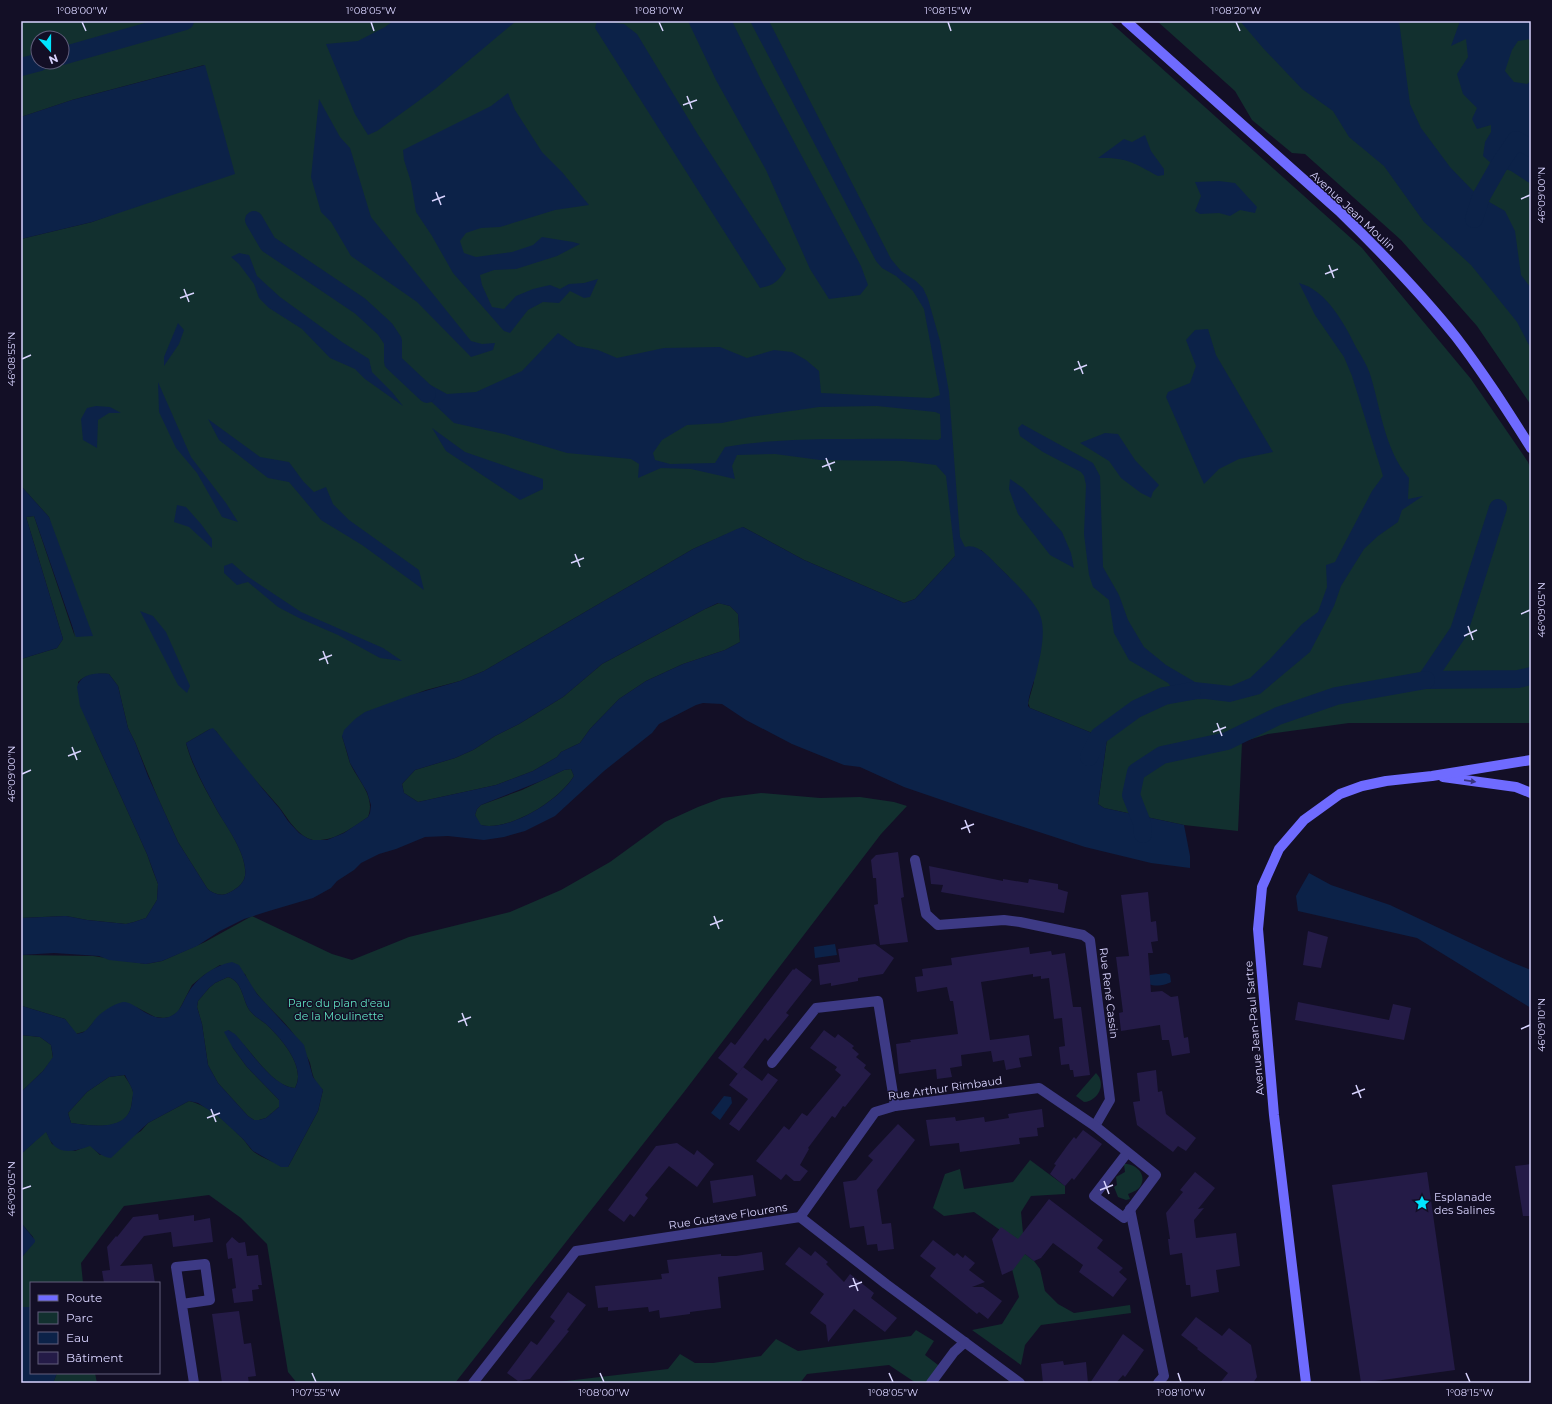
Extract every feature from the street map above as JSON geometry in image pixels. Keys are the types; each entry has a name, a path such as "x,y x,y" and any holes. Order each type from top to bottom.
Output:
{"main road":[{"name":"Avenue Jean Moulin","path":"1126,21 1374,244 1456,337 1502,402 1531,448"},
{"name":"Avenue Jean-Paul Sartre","path":"1306,1383 1274,1115 1258,929 1262,887 1279,849 1304,820 1340,794 1362,786 1386,781 1432,776 1531,760"},
{"name":"Avenue Jean-Paul Sartre","path":"1432,776 1516,787 1531,793"}],"street":[{"name":"Rue René Cassin","path":"915,860 926,914 938,925 1004,920 1083,935 1090,940 1110,1100 1095,1126"},
{"path":"772,1063 816,1008 878,1001 895,1106"},
{"name":"Rue Arthur Rimbaud","path":"800,1217 875,1112 895,1106 1039,1088 1095,1126 1156,1175 1130,1209"},
{"path":"1127,1153 1094,1196 1124,1218 1130,1209"},
{"path":"1130,1209 1164,1376 1158,1383"},
{"name":"Rue Gustave Flourens","path":"473,1383 576,1251 800,1217 886,1284 1020,1383"},
{"path":"182,1304 210,1300 205,1264 176,1267 194,1383"},
{"path":"931,1383 954,1352 965,1342"}],"green space":[{"path":"21,21 1109,21 1362,248 1471,379 1528,462 1531,470 1531,723 1349,723 1268,734 1242,742 1238,831 1184,825 1104,808 1098,804 1107,739 1030,708 1028,703 1034,682 1009,577 981,550 957,554 915,599 904,603 804,560 743,527 693,549 484,671 460,681 426,690 395,702 342,736 353,770 368,795 370,809 368,817 349,830 335,837 313,840 301,834 238,761 216,731 210,729 186,743 200,778 218,812 232,834 243,860 245,876 243,882 238,887 226,894 216,894 207,888 178,842 128,728 118,686 109,674 96,674 81,679 78,682 87,718 147,854 158,884 157,900 146,918 126,924 66,916 21,918 21,659 57,648 63,639 26,517 34,516 75,637 49,517 21,486 21,239 92,222 122,211 204,65 72,100 21,117"},
{"path":"1157,21 1531,21 1531,405 1477,326 1401,240 1305,154 1292,153 1252,120 1235,91"},
{"path":"719,603 730,606 738,614 740,642 725,650 683,664 646,681 619,699 590,729 580,743 561,752 557,757 533,771 496,785 418,802 404,793 402,784 415,770 455,758 473,750 563,697 602,664"},
{"path":"571,769 574,776 567,785 546,804 533,812 505,824 492,826 480,825 475,815 477,809 481,805 522,790 564,770"},
{"name":"Parc du plan d'eau de la Moulinette","path":"761,793 820,798 860,797 894,802 907,806 881,834 684,1092 455,1383 297,1383 288,1372 267,1244 241,1218 209,1195 124,1206 81,1263 83,1282 30,1282 30,1307 21,1307 21,1258 34,1242 33,1237 21,1223 21,1154 46,1131 52,1144 75,1151 90,1145 100,1155 141,1131 148,1123 189,1101 197,1103 218,1116 242,1138 254,1152 266,1159 288,1167 318,1111 323,1090 315,1080 309,1060 295,1036 261,999 249,983 245,974 220,965 192,985 178,1012 170,1017 155,1017 136,1007 114,1006 97,1018 86,1031 76,1034 65,1019 21,1006 21,955 93,956 146,964 162,961 205,942 252,916 332,954 352,960 409,937 510,912 561,890 610,862 665,822 722,798"},
{"path":"228,977 237,983 251,1012 266,1024 284,1044 295,1062 298,1071 298,1080 295,1088 286,1086 268,1072 236,1036 228,1030 233,1048 247,1067 279,1100 279,1107 266,1118 259,1120 254,1120 248,1116 218,1083 208,1065 202,1024 197,1007 198,1001 215,983"},
{"path":"21,1035 40,1037 51,1045 53,1058 43,1071 21,1092"},
{"path":"1096,1073 1101,1082 1101,1087 1093,1099 1084,1102 1076,1096"},
{"path":"124,1075 132,1088 133,1094 130,1111 125,1118 118,1123 99,1126 71,1123 68,1113 87,1092 109,1077"},
{"path":"1030,1160 1065,1186 1065,1194 1031,1196 1021,1212 1025,1254 1034,1261 1040,1269 1045,1291 1058,1304 1074,1313 1130,1305 1131,1313 1041,1325 1025,1345 1021,1365 972,1330 1002,1324 1019,1297 1000,1230 974,1212 944,1216 933,1208 945,1174 960,1169 964,1189 1013,1182"},
{"path":"1124,1164 1136,1167 1141,1173 1142,1177 1140,1187 1136,1191 1128,1194 1130,1199 1126,1200 1118,1197 1114,1187 1117,1185 1116,1177 1125,1172"},
{"path":"916,1330 934,1341 925,1355 942,1368 931,1383 916,1383 889,1365 807,1374 800,1383 549,1383 668,1369 680,1354 695,1363 713,1363 761,1356 776,1339 798,1351 911,1336"},
{"path":"57,1374 95,1374 97,1383 53,1383"}],"water":[{"path":"393,21 516,21 435,89 377,131 368,135 355,114 326,44 358,41 385,27"},
{"path":"597,21 624,24 637,34 697,133 786,269 781,277 769,286 760,288 595,28"},
{"path":"688,21 732,21 763,84 861,266 868,285 860,295 829,299 810,269 766,170 716,80"},
{"path":"750,21 769,21 891,259 901,271 916,281 923,288 928,299 940,341 949,392 960,537 965,547 970,546 979,549 1015,583 1033,603 1042,621 1043,635 1041,649 1028,706 1107,739 1098,804 1104,808 1184,825 1190,856 1190,868 1151,863 1085,847 974,811 904,787 860,767 844,765 792,744 746,720 722,704 703,703 696,705 659,724 652,733 604,771 555,816 525,831 504,837 484,840 448,836 425,837 396,849 379,854 361,863 354,870 337,881 331,888 313,898 244,919 220,931 197,946 162,961 146,964 109,960 99,956 54,953 21,955 21,918 66,916 126,924 146,918 157,900 158,884 147,854 80,706 77,687 79,682 86,676 95,674 109,674 118,686 128,728 178,842 207,888 213,893 224,895 235,889 243,882 245,868 243,860 232,834 218,812 200,778 186,743 210,729 213,728 216,731 299,833 312,840 327,840 344,833 368,817 370,813 371,805 367,792 350,763 342,736 344,730 355,719 365,712 411,695 460,681 484,671 693,549 737,529 743,527 804,560 904,603 915,599 955,556 946,476 936,465 903,461 820,460 775,454 737,455 732,466 735,479 691,469 661,468 638,478 639,464 631,459 567,453 504,434 454,423 403,375 425,382 447,394 476,392 522,371 558,333 577,346 598,350 617,358 664,348 720,347 747,358 774,350 792,352 806,360 819,371 821,393 931,398 940,395 924,309 913,291 896,276 882,268 876,261","holes":["877,406 935,412 940,414 941,438 938,440 824,439 749,443 725,447 715,463 670,464 655,460 653,453 662,440 687,425 722,423 750,417 819,407","718,603 730,606 738,614 740,642 725,650 683,664 646,681 619,699 590,729 580,743 561,752 557,757 533,771 496,785 418,802 404,793 402,784 415,770 455,758 473,750 563,697 602,664","571,769 574,776 558,795 533,812 505,824 492,826 481,825 475,815 477,809 481,805 564,770"]},
{"path":"1240,21 1399,21 1410,104 1421,128 1450,167 1477,195 1505,211 1515,231 1521,275 1531,288 1531,349 1517,322 1471,265 1424,222 1384,166 1349,137 1333,111 1302,89"},
{"path":"1460,21 1531,21 1531,39 1518,41 1512,50 1505,71 1514,82 1527,84 1531,81 1531,184 1511,171 1492,164 1483,156 1485,142 1491,132 1491,125 1477,129 1472,119 1477,108 1463,94 1457,74 1468,57 1466,39 1451,46"},
{"path":"205,65 235,174 92,222 21,239 21,117 72,100"},
{"path":"508,93 515,110 542,152 562,172 589,205 555,210 500,227 481,228 466,233 460,241 464,253 476,257 512,252 533,245 542,237 580,244 557,256 516,269 494,270 480,275 482,285 492,307 504,309 516,296 533,289 550,285 560,289 569,284 584,283 598,279 590,297 584,298 570,291 559,303 543,302 528,310 510,333 504,331 453,273 432,236 416,212 411,182 404,160 403,150 491,106"},
{"path":"319,99 340,137 350,148 371,217 471,341 482,344 495,343 493,350 471,357 417,302 351,256 331,222 321,212 311,177"},
{"path":"1145,135 1151,151 1164,169 1164,175 1158,176 1136,164 1123,160 1098,158 1124,139 1132,142"},
{"path":"1219,181 1235,183 1257,207 1255,213 1240,210 1230,216 1219,213 1200,214 1195,211 1201,196 1195,182"},
{"path":"239,253 249,255 257,276 280,297 342,342 369,359 372,372 392,392 403,406 365,379 355,369 330,358 302,329 269,308 259,298 254,284 239,264 231,257"},
{"path":"1299,283 1318,293 1341,319 1369,371 1389,442 1401,467 1409,478 1408,499 1423,496 1402,510 1398,522 1378,536 1364,549 1341,586 1334,606 1310,652 1260,694 1230,702 1206,699 1164,700 1173,689 1168,683 1129,660 1114,633 1109,600 1093,587 1089,575 1084,534 1086,485 1084,476 1081,472 1043,452 1020,436 1018,428 1022,424 1093,463 1100,476 1103,567 1119,595 1128,620 1144,647 1166,665 1195,682 1231,686 1250,678 1269,660 1302,624 1318,612 1327,587 1326,565 1335,562 1372,491 1383,476 1352,376 1344,357 1315,315"},
{"path":"178,323 184,330 179,344 164,366 164,357"},
{"path":"1208,329 1216,355 1273,452 1239,459 1219,469 1204,484 1166,397 1168,392 1190,383 1196,366 1186,340 1195,330"},
{"path":"158,382 191,457 226,503 238,522 222,517 197,473 176,448 159,412"},
{"path":"96,406 110,407 121,413 109,413 98,420 97,448 83,440 81,419 87,408"},
{"path":"208,419 260,457 289,462 303,481 314,492 326,487 333,504 349,520 419,570 424,590 362,545 321,520 289,482 268,478 219,440"},
{"path":"432,428 465,452 543,479 543,489 520,500 446,451"},
{"path":"1105,433 1118,434 1135,460 1159,485 1153,492 1151,498 1141,493 1121,478 1109,461 1080,443"},
{"path":"1010,479 1023,488 1062,532 1071,553 1074,568 1050,555 1018,514 1009,489"},
{"path":"21,486 49,517 93,636 76,637 34,516 26,517 63,639 57,648 21,659"},
{"path":"177,505 186,507 201,524 212,539 212,548 189,527 174,522"},
{"path":"232,563 247,576 301,612 383,648 402,661 380,658 338,635 299,618 278,607 248,582 237,585 224,573 224,566"},
{"path":"140,611 153,616 166,632 190,686 187,693 178,685"},
{"path":"1309,873 1331,885 1390,905 1531,970 1531,1008 1417,938 1298,911 1296,896"},
{"path":"835,944 837,955 815,958 814,947"},
{"path":"232,962 239,965 257,994 304,1045 313,1077 323,1090 318,1111 288,1167 281,1167 253,1151 243,1139 218,1116 198,1103 189,1101 148,1123 111,1158 102,1155 90,1146 70,1151 60,1150 51,1142 46,1132 21,1154 21,1092 43,1071 53,1057 51,1045 40,1037 21,1035 21,1006 65,1019 77,1034 87,1030 97,1017 105,1010 123,1002 127,1002 150,1015 164,1018 177,1012 195,983 200,978 218,966","holes":["228,977 237,983 251,1012 266,1024 284,1044 295,1062 298,1071 298,1080 295,1088 287,1086 270,1074 235,1034 228,1030 224,1032 233,1048 247,1067 279,1100 279,1107 266,1118 259,1120 254,1120 248,1116 218,1083 208,1065 202,1024 197,1007 198,1001 215,983","125,1075 133,1092 130,1111 125,1118 109,1125 99,1126 71,1123 68,1113 87,1092 109,1077"]},
{"path":"1166,973 1170,975 1171,982 1160,985 1149,984 1148,978 1150,975"},
{"path":"724,1096 731,1097 732,1103 720,1120 711,1113"},
{"path":"21,1223 35,1242 21,1258"},
{"path":"21,1307 30,1307 30,1374 57,1374 53,1383 21,1383"}],"building":[{"path":"898,852 904,897 901,898 908,942 880,945 874,905 878,904 876,878 873,878 871,860 876,855"},
{"path":"929,866 1003,881 1003,879 1028,883 1029,879 1058,884 1058,889 1068,892 1064,913 941,892 943,885 931,884"},
{"path":"1148,892 1151,922 1156,921 1158,941 1151,942 1153,953 1148,953 1151,992 1162,991 1171,997 1178,996 1184,1038 1188,1037 1190,1053 1172,1056 1169,1040 1162,1040 1160,1025 1121,1031 1119,1013 1123,1012 1116,957 1129,956 1121,895"},
{"path":"1308,931 1328,937 1321,968 1303,965"},
{"path":"875,944 894,958 883,974 858,978 858,981 831,986 831,983 820,985 818,965 840,962 838,949"},
{"path":"1029,947 1030,954 1051,951 1052,955 1065,953 1073,1007 1081,1007 1090,1075 1074,1077 1073,1070 1070,1070 1069,1064 1061,1065 1059,1047 1065,1046 1062,1018 1054,1019 1049,978 1041,979 1041,976 1033,977 1033,974 981,982 990,1040 1029,1035 1032,1056 1019,1058 1021,1067 1006,1070 1004,1060 993,1062 991,1051 961,1055 962,1066 950,1068 952,1077 937,1079 936,1069 899,1074 896,1044 911,1042 910,1040 958,1034 953,1001 950,1001 947,987 917,992 915,977 923,976 922,969 952,965 951,958"},
{"path":"796,968 812,980 786,1013 789,1015 768,1041 765,1038 738,1074 718,1058 731,1042 735,1045 793,969 794,970"},
{"path":"1298,1002 1389,1020 1393,1004 1411,1008 1404,1040 1295,1020"},
{"path":"824,1030 835,1038 838,1034 854,1046 852,1048 859,1054 856,1057 866,1065 864,1068 871,1074 845,1107 843,1106 835,1118 832,1116 808,1148 809,1149 800,1165 808,1171 800,1181 794,1181 786,1174 781,1180 756,1161 784,1126 789,1130 802,1113 807,1116 841,1075 835,1070 837,1067 810,1048"},
{"path":"743,1067 762,1081 768,1073 778,1080 739,1131 729,1124 748,1099 729,1085"},
{"path":"1156,1070 1158,1092 1162,1091 1166,1114 1196,1138 1186,1151 1178,1146 1173,1152 1137,1125 1133,1102 1140,1101 1137,1073"},
{"path":"1042,1109 1044,1127 1037,1128 1038,1136 1019,1138 1020,1144 960,1152 959,1143 930,1146 926,1120 955,1117 956,1121 984,1117 985,1122 1009,1118 1008,1114"},
{"path":"898,1124 915,1140 877,1190 882,1224 891,1223 894,1249 878,1251 877,1244 867,1245 864,1226 850,1228 843,1182 856,1180 873,1160 868,1156"},
{"path":"1083,1130 1102,1144 1074,1180 1072,1178 1065,1186 1050,1174 1056,1165 1054,1164 1067,1146 1074,1137 1076,1139"},
{"path":"677,1143 694,1155 697,1150 714,1164 697,1187 669,1166 645,1195 648,1198 634,1217 630,1214 624,1222 608,1210 656,1146"},
{"path":"1531,1164 1531,1216 1523,1216 1515,1166"},
{"path":"1195,1172 1215,1188 1198,1209 1204,1208 1194,1220 1196,1238 1236,1233 1240,1266 1216,1270 1219,1292 1191,1297 1190,1285 1186,1285 1182,1253 1170,1255 1168,1239 1170,1239 1166,1213 1183,1192 1180,1190"},
{"path":"1427,1172 1455,1370 1361,1383 1332,1185"},
{"path":"753,1175 756,1196 713,1203 710,1181"},
{"path":"1049,1199 1103,1240 1097,1248 1123,1268 1119,1272 1127,1279 1113,1297 1079,1272 1083,1265 1053,1243 1041,1258 1034,1261 1025,1254 1013,1270 1002,1275 992,1239 1001,1227 1018,1239"},
{"path":"158,1214 159,1220 194,1215 194,1221 210,1218 213,1242 173,1247 171,1232 144,1236 120,1266 152,1264 155,1282 104,1282 102,1271 110,1270 107,1247 133,1217"},
{"path":"232,1237 239,1243 245,1242 247,1256 258,1255 262,1285 258,1285 259,1289 252,1290 253,1301 234,1303 232,1289 236,1288 232,1258 228,1259 226,1244"},
{"path":"933,1240 954,1256 957,1253 963,1258 965,1255 975,1263 969,1270 985,1282 972,1287 983,1287 1002,1301 988,1319 979,1312 977,1314 930,1276 936,1268 920,1256"},
{"path":"799,1247 811,1256 815,1251 828,1262 826,1264 844,1282 850,1274 874,1293 871,1298 897,1318 885,1332 854,1309 828,1342 826,1325 810,1313 824,1294 785,1264"},
{"path":"762,1252 764,1270 718,1277 721,1308 660,1318 659,1310 649,1312 648,1307 608,1311 608,1307 598,1308 595,1286 662,1279 661,1274 669,1273 667,1260 721,1254 721,1256 736,1256"},
{"path":"568,1292 586,1305 567,1330 569,1331 530,1379 518,1381 507,1373 531,1341 537,1345 555,1321 550,1317"},
{"path":"239,1311 244,1344 251,1343 256,1376 248,1377 249,1383 222,1383 212,1314"},
{"path":"1196,1317 1222,1336 1229,1328 1251,1345 1257,1377 1253,1383 1220,1383 1228,1373 1181,1335"},
{"path":"1123,1334 1144,1350 1125,1377 1123,1375 1116,1383 1090,1383"},
{"path":"1063,1361 1064,1365 1086,1362 1088,1383 1043,1383 1041,1364"}],"waterway":[{"path":"70,54 185,21"},
{"path":"21,67 30,65"},
{"path":"1474,219 1481,197 1498,167 1516,140 1531,148"},
{"path":"254,220 268,244 360,306 385,329 393,341 393,362 427,394"},
{"path":"1498,508 1459,631 1426,680 1518,679 1531,676"},
{"path":"1143,834 1142,823 1131,795 1136,772 1162,755 1227,741 1278,716 1336,696 1426,680"},
{"path":"1089,757 1099,736 1136,709 1164,696 1192,691"}],"place":[{"name":"Esplanade des Salines","path":"1422,1203"}]}
